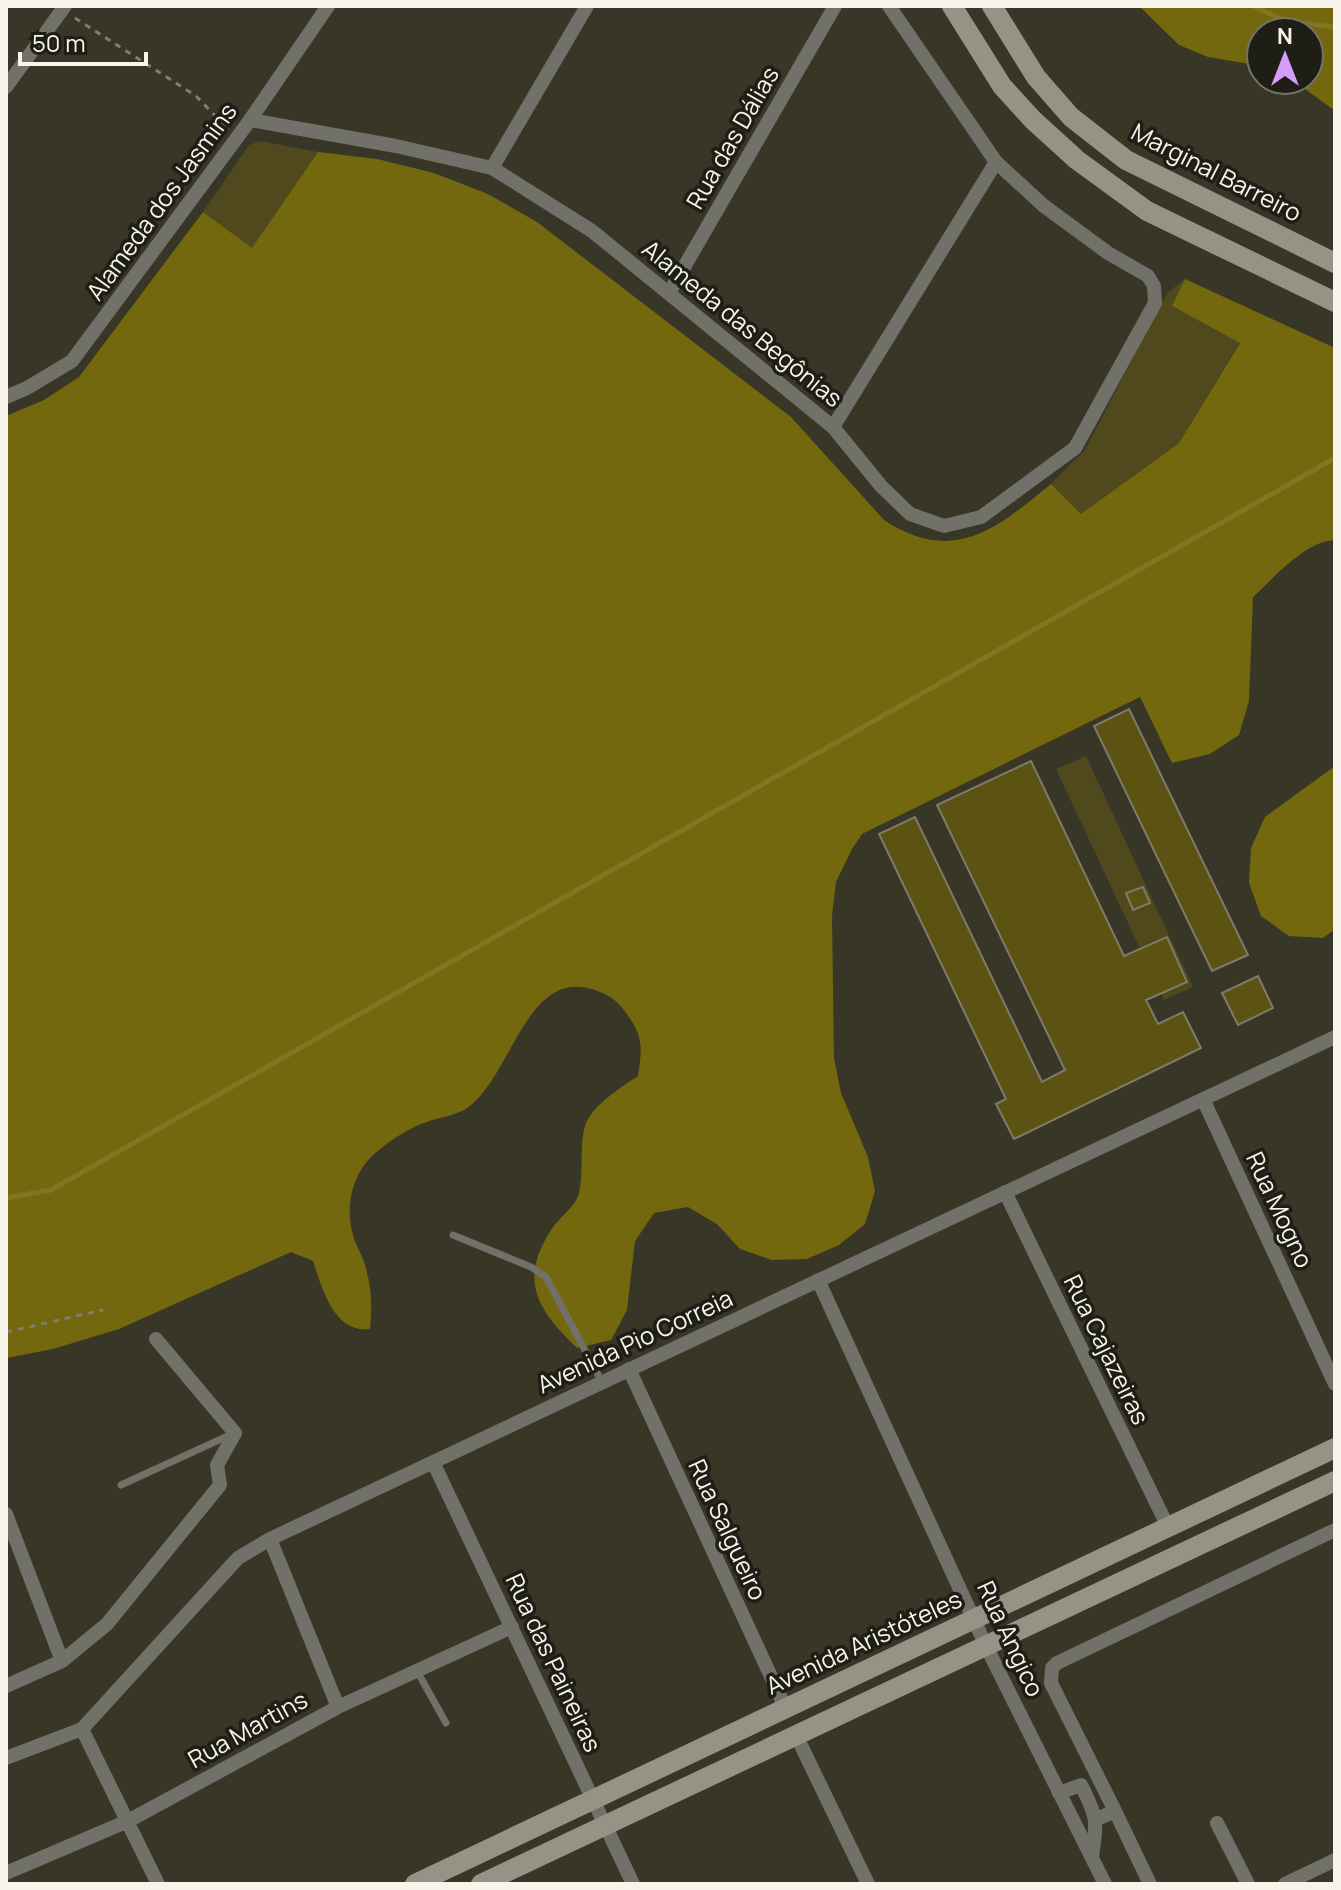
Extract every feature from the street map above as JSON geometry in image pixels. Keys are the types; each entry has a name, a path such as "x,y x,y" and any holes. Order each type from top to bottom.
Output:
{"street":[{"name":"Alameda dos Jasmins","path":"6,397 72,361 250,120 328,6"},
{"path":"492,168 587,6"},
{"name":"Rua das Dálias","path":"669,293 835,6"},
{"path":"833,427 996,162 889,6"},
{"path":"952,6 1002,86 1033,120 1077,160 1147,211 1335,302"},
{"name":"Marginal Barreiro","path":"992,6 1036,77 1071,117 1126,160 1335,263"},
{"path":"6,87 63,8"},
{"name":"Alameda das Begônias","path":"250,120 396,146 492,168 592,231 833,427 881,486 910,514 944,526 981,517 1075,448 1155,303 1154,286 1148,276 1108,253 1044,206 996,162"},
{"name":"Avenida Pio Correia","path":"6,1758 82,1729 238,1558 270,1539 1335,1037"},
{"name":"Rua Mogno","path":"1203,1099 1335,1384"},
{"name":"Rua Cajazeiras","path":"1005,1192 1168,1527"},
{"name":"Rua Angico","path":"818,1280 986,1646 1105,1884"},
{"path":"6,1686 62,1661 107,1624 220,1485 217,1465 235,1433 156,1339"},
{"name":"Rua Salgueiro","path":"629,1369 786,1709"},
{"name":"Avenida Aristóteles","path":"415,1884 1335,1448"},
{"name":"Rua das Paineiras","path":"433,1462 633,1884"},
{"path":"481,1884 1335,1481"},
{"path":"6,1514 62,1661"},
{"path":"1150,1884 1051,1683 1052,1668 1335,1530"},
{"path":"270,1539 338,1707"},
{"name":"Rua Martins","path":"6,1873 128,1821 338,1707 512,1627"},
{"path":"82,1729 158,1884"},
{"path":"796,1735 868,1884"},
{"path":"1059,1793 1098,1778"},
{"path":"1081,1785 1097,1819 1092,1857"},
{"path":"1097,1819 1115,1811"},
{"path":"1217,1823 1248,1884"},
{"path":"1285,1884 1335,1860"}],"lane":[{"path":"453,1235 531,1267 546,1277 602,1382"},
{"path":"121,1485 235,1433"},
{"path":"417,1671 446,1723"}],"path":[{"path":"63,8 196,96 237,138"},
{"path":"6,1332 103,1310"}],"shaded area":[{"path":"1139,6 1335,6 1335,111 1315,96 1325,96 1325,16 1245,16 1245,63 1208,57 1179,45"},
{"path":"260,141 318,152 252,249 203,212 249,145"},
{"path":"318,152 377,159 434,173 488,194 537,222 791,417 884,520 932,540 974,536 1012,515 1051,484 1081,514 1179,443 1240,343 1172,306 1185,279 1335,348 1335,540 1301,553 1253,597 1249,701 1239,735 1210,754 1172,763 1140,697 862,834 836,882 832,916 834,1058 841,1093 868,1157 875,1191 865,1224 839,1245 807,1259 772,1260 740,1249 717,1224 688,1207 654,1213 635,1241 627,1310 611,1340 577,1348 542,1306 534,1278 536,1262 553,1227 577,1198 583,1134 588,1119 607,1098 638,1076 641,1050 632,1021 614,1000 587,988 565,988 548,998 532,1014 480,1097 464,1110 416,1126 398,1136 372,1156 361,1170 350,1202 350,1218 369,1284 370,1329 358,1329 339,1317 325,1296 313,1261 291,1252 119,1329 53,1349 6,1358 6,416 44,400 79,377 203,212 252,248"},
{"path":"1185,279 1173,306 1240,342 1179,443 1081,514 1051,484 1085,450 1167,293"},
{"path":"1086,756 1193,987 1164,1000 1056,769"},
{"path":"1335,766 1335,929 1323,938 1289,936 1261,916 1249,883 1251,848 1265,817"}],"building":[{"path":"1129,709 1248,955 1212,971 1094,726"},
{"path":"1031,761 1124,956 1167,937 1187,982 1146,1000 1158,1024 1183,1012 1201,1048 1014,1139 996,1104 1006,1099 879,834 915,817 1042,1082 1065,1070 937,805"},
{"path":"1143,887 1150,903 1133,910 1126,893"},
{"path":"1258,976 1273,1008 1238,1025 1222,993"}],"waterway":[{"path":"1254,6 1284,21 1335,27"},
{"path":"6,1198 51,1190 1335,458"}]}
